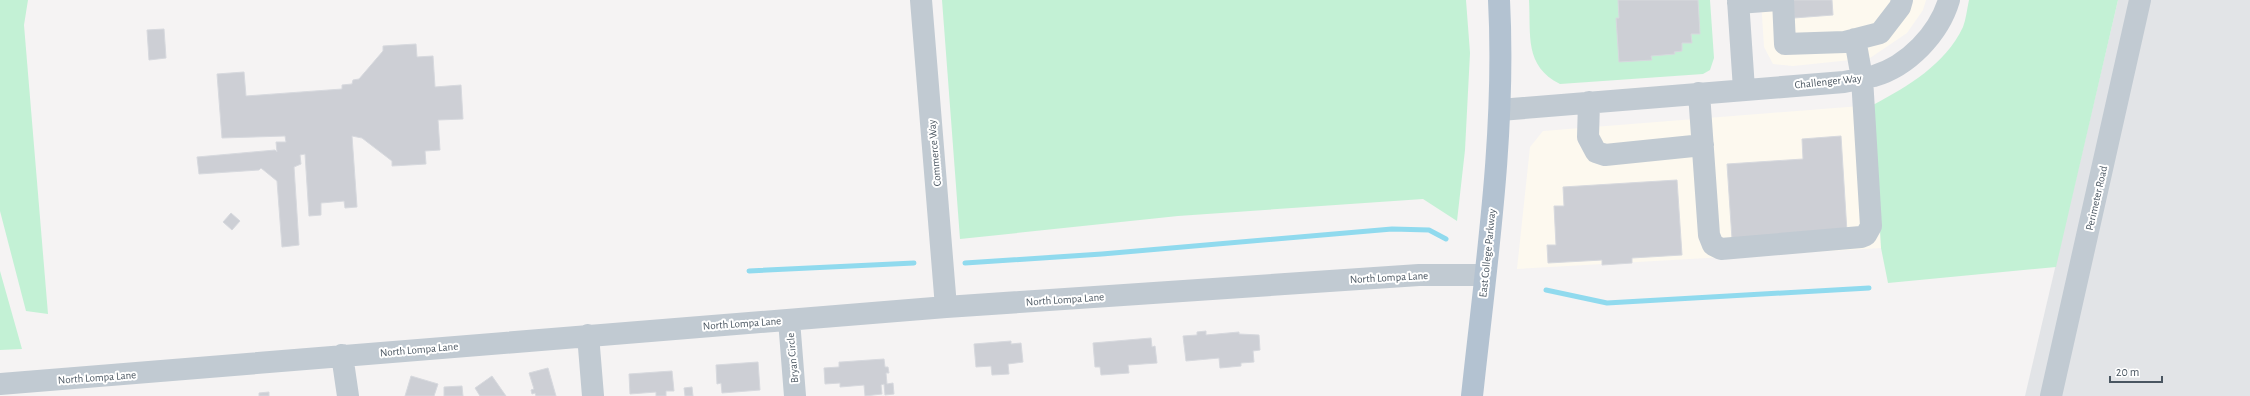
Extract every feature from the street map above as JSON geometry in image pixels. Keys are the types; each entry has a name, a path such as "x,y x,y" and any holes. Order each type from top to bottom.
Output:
{"main road":[{"name":"East College Parkway","path":"1472,396 1500,110 1501,66 1499,0"}],"street":[{"name":"Commerce Way","path":"921,0 946,307"},
{"path":"1500,110 1744,88 1738,2 1778,0"},
{"path":"1783,0 1785,44 1844,42 1880,33 1900,7 1902,0"},
{"name":"Challenger Way","path":"1744,88 1844,82 1886,71 1916,51 1939,22 1949,0"},
{"name":"Perimeter Road","path":"2051,396 2140,0"},
{"path":"1699,93 1709,235 1712,245 1716,248 1850,238 1866,235 1871,226 1862,78 1855,39"},
{"path":"1589,102 1588,137 1596,152 1605,155 1703,145"},
{"name":"North Lompa Lane","path":"0,384 946,307 1420,275 1485,275"},
{"name":"Bryan Circle","path":"789,320 795,396"},
{"path":"588,335 593,396"},
{"path":"342,355 348,396"}],"shaded area":[{"path":"1761,0 1926,0 1923,10 1907,33 1870,58 1793,66 1773,64 1764,47"},
{"path":"2118,0 2250,0 2250,396 2025,396"},
{"path":"1873,105 1881,248 1517,269 1530,147 1543,131"}],"green space":[{"path":"0,0 28,0 24,25 48,314 26,311 0,211"},
{"path":"942,0 1466,0 1470,53 1465,150 1457,221 1423,199 1178,216 960,239"},
{"path":"1529,0 1710,0 1714,58 1710,70 1703,74 1560,84 1548,77 1540,68 1535,59 1530,37"},
{"path":"1969,0 2118,0 2056,267 1888,283 1881,248 1873,105 1912,82 1946,53 1963,27"},
{"path":"0,271 22,349 0,350"}],"building":[{"path":"1618,0 1698,0 1700,34 1691,34 1692,43 1682,43 1682,51 1674,52 1675,54 1651,56 1652,60 1619,62 1616,18 1619,18"},
{"path":"1793,0 1832,0 1833,15 1794,18"},
{"path":"164,29 166,58 149,60 147,30"},
{"path":"416,44 417,57 433,56 435,87 461,85 463,119 438,120 440,150 425,151 426,164 392,166 392,161 362,138 352,136 357,207 345,208 344,201 321,203 321,215 309,216 305,154 300,155 301,164 294,167 299,245 282,247 277,181 261,168 259,170 199,174 197,157 275,150 277,152 276,142 286,142 285,136 222,138 217,74 244,72 246,96 342,89 342,85 352,84 353,80 359,79 383,51 383,46"},
{"path":"1841,136 1847,232 1732,239 1727,164 1803,159 1802,139"},
{"path":"1677,180 1682,255 1632,258 1632,263 1602,265 1602,260 1548,263 1547,245 1556,245 1554,206 1564,206 1563,187"},
{"path":"231,213 240,221 232,230 223,222"},
{"path":"1206,331 1206,335 1239,332 1239,334 1259,335 1260,350 1253,351 1254,362 1241,363 1241,366 1220,368 1219,358 1186,361 1183,336 1197,335 1197,332"},
{"path":"1151,338 1152,347 1155,346 1157,363 1128,365 1129,373 1101,375 1100,367 1095,367 1093,343"},
{"path":"1011,341 1011,344 1021,343 1023,362 1008,364 1009,374 992,375 991,366 976,367 974,344"},
{"path":"884,359 885,367 888,367 889,373 886,373 887,384 893,383 894,394 885,395 884,384 881,385 882,394 865,396 864,385 840,387 840,383 825,384 824,368 839,367 839,362"},
{"path":"758,362 760,390 722,393 721,383 717,384 716,365"},
{"path":"548,368 556,396 536,396 535,393 532,394 531,390 534,389 529,373"},
{"path":"672,371 674,391 666,391 666,396 656,396 656,392 630,394 629,374"},
{"path":"411,376 438,384 434,396 405,396"},
{"path":"492,376 506,396 480,396 475,388"},
{"path":"462,386 463,396 444,396 444,387"},
{"path":"692,387 693,396 685,396 684,388"},
{"path":"269,392 269,396 259,396 259,393"}],"waterway":[{"path":"965,263 1102,254 1392,229 1429,230 1446,239"},
{"path":"749,271 914,263"},
{"path":"1546,290 1607,303 1869,288"}]}
